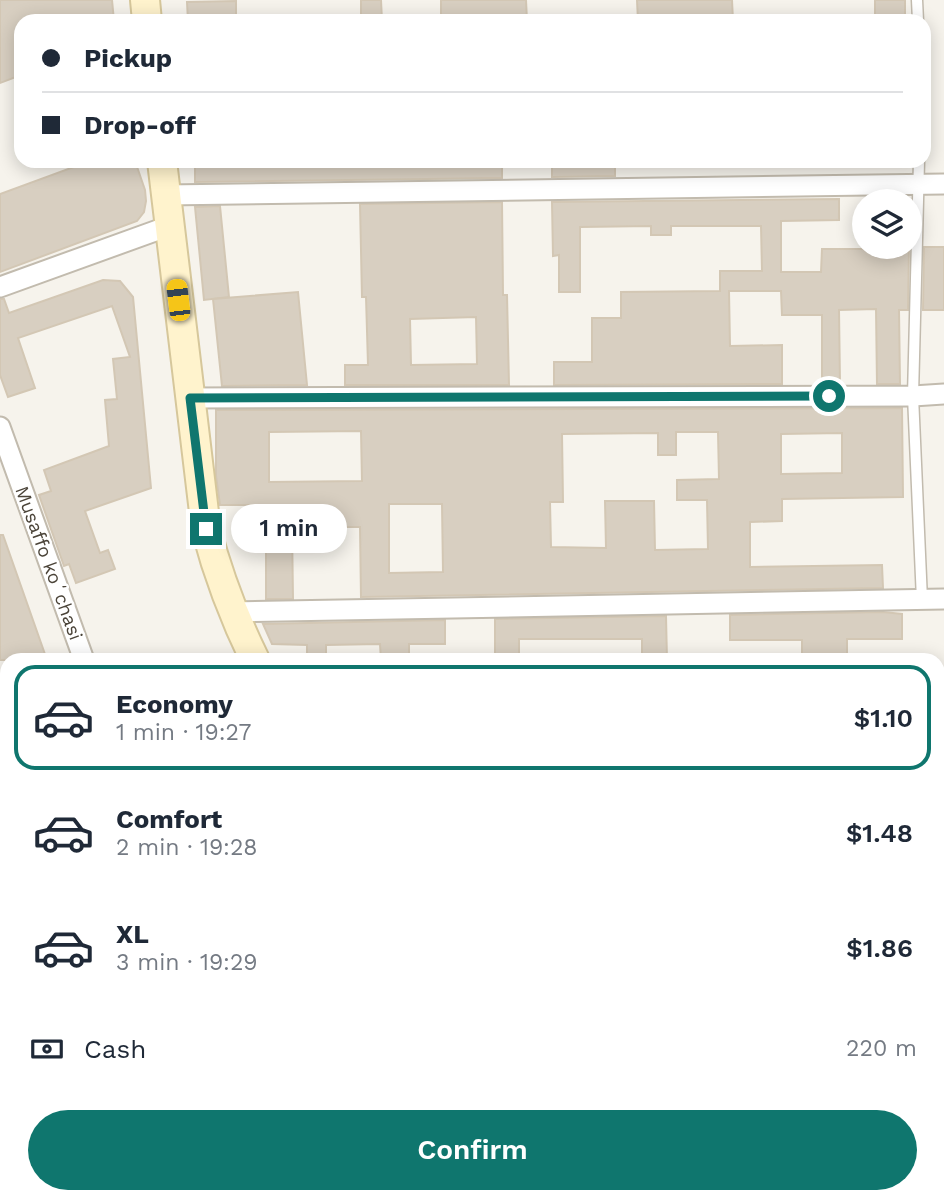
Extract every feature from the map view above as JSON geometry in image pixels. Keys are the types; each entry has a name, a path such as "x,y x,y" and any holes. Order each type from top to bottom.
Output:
{"street":[{"path":"163,168 206,529 216,569 252,653"},
{"path":"165,195 944,184"},
{"path":"0,287 169,226"},
{"path":"190,398 944,394"},
{"name":"Musaffo koʻchasi","path":"0,427 81,653"},
{"path":"232,612 944,599"}],"lane":[{"path":"919,168 913,396 922,600"}],"building":[{"path":"0,0 112,0 113,14 14,14 14,78 0,83"},
{"path":"361,0 381,0 382,14 361,14"},
{"path":"441,0 526,0 527,14 441,14"},
{"path":"637,0 732,0 733,14 638,14"},
{"path":"875,0 905,0 905,14 875,14"},
{"path":"236,1 236,14 188,14 187,2"},
{"path":"71,168 137,168 146,201 144,212 137,221 0,272 0,194"},
{"path":"195,168 502,168 502,178 195,182"},
{"path":"552,168 615,168 615,176 552,177"},
{"path":"839,199 839,220 781,221 781,272 821,272 822,249 852,249 852,259 909,259 908,310 899,310 900,384 877,384 876,309 839,310 840,384 822,384 822,315 782,315 781,291 729,291 730,346 782,345 782,384 554,385 554,362 592,362 592,318 621,318 621,292 720,291 720,271 762,271 761,226 671,226 671,235 651,235 651,226 580,227 580,292 559,292 559,255 553,256 552,202"},
{"path":"502,202 503,295 507,295 509,385 345,385 345,365 368,365 366,297 362,297 360,204","holes":["476,317 477,364 411,365 410,319"]},
{"path":"220,206 229,297 204,300 195,207"},
{"path":"924,247 944,247 944,310 923,310"},
{"path":"103,280 120,281 133,297 151,488 85,511 100,553 108,550 115,569 76,583 69,564 64,566 39,495 51,491 44,470 109,446 105,400 117,399 113,359 130,357 112,306 18,338 35,388 8,397 0,375 0,299 4,299 9,313"},
{"path":"298,292 307,385 222,386 213,299"},
{"path":"902,408 903,497 782,499 782,521 750,522 750,567 882,565 883,588 361,597 360,527 292,527 293,599 266,599 266,505 220,505 216,476 216,410","holes":["361,431 362,481 269,482 269,432","676,432 718,432 719,479 677,480 677,500 707,500 708,549 655,550 654,501 605,501 606,548 551,547 550,502 563,502 562,434 658,433 658,455 676,455","842,433 842,473 781,474 781,434","389,504 442,504 443,572 389,573"]},
{"path":"0,535 3,535 45,653 0,653"},
{"path":"883,612 902,614 902,639 847,639 847,653 802,653 802,640 730,640 730,615"},
{"path":"666,616 667,653 642,653 642,639 519,639 519,653 495,653 495,619"},
{"path":"445,620 445,644 409,644 409,653 381,653 380,644 326,645 326,653 307,653 307,645 272,644 263,624"}],"route":[{"path":"206,529 190,398 829,396"}]}
